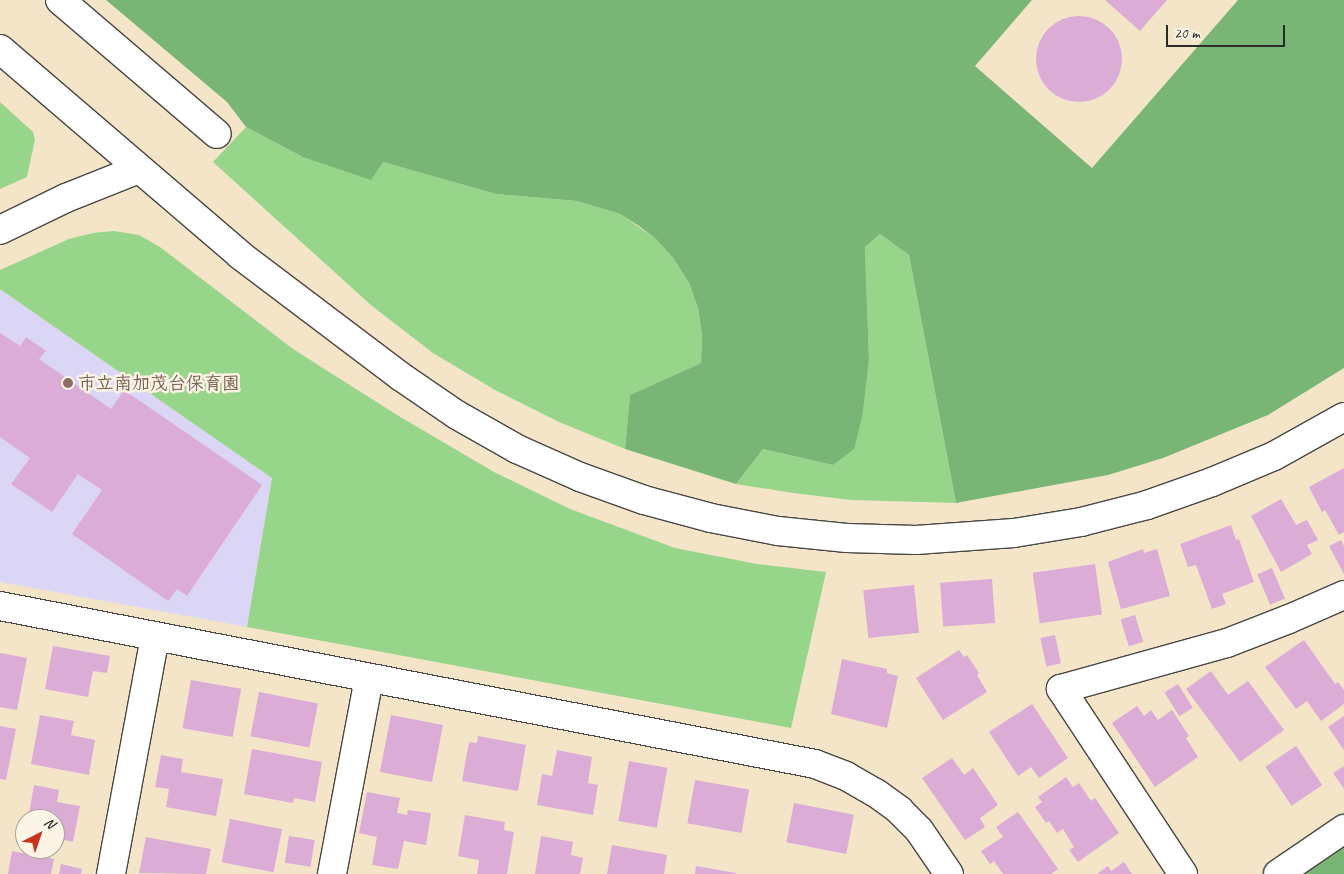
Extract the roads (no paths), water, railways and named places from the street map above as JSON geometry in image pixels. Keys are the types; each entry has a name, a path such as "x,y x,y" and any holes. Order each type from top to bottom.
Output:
{"street":[{"path":"60,0 217,134"},
{"path":"0,49 240,255 400,376 457,415 517,449 580,477 644,500 711,518 778,531 847,538 916,540 1014,533 1081,522 1119,512 1212,482 1274,456 1344,417"},
{"path":"0,230 66,198 139,169"},
{"path":"1183,874 1061,689 1227,643 1344,595"},
{"path":"0,606 815,764 846,776 876,792 899,810 919,830 949,874"},
{"path":"111,874 155,637"},
{"path":"332,874 369,678"},
{"path":"1278,874 1344,828"}],"place":[{"name":"市立南加茂台保育園","path":"68,383"}]}
